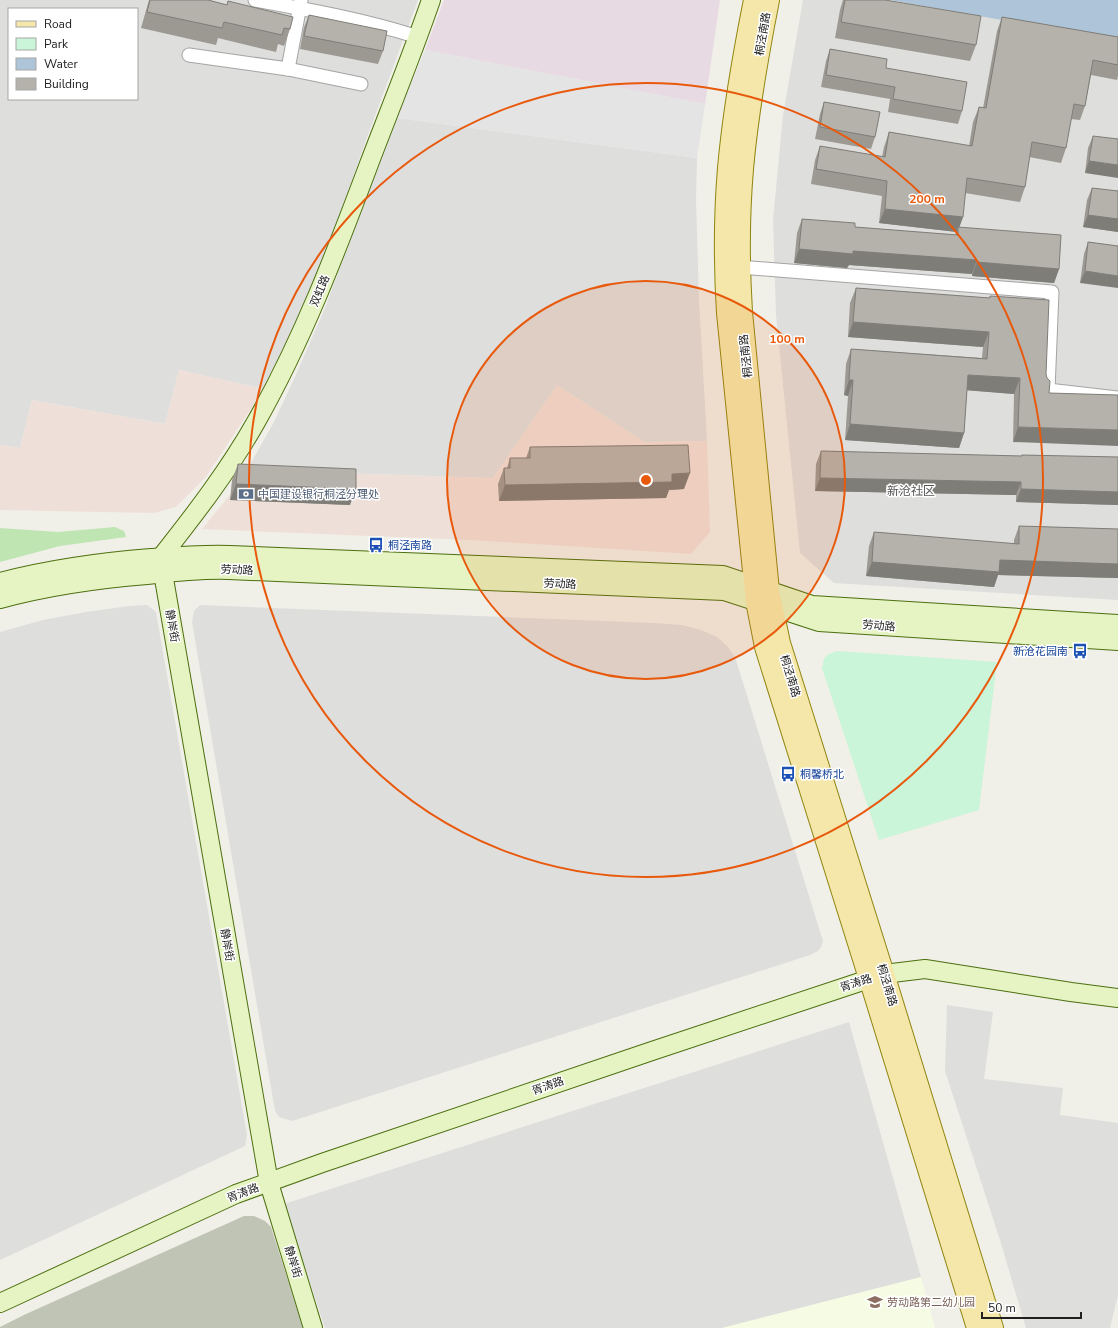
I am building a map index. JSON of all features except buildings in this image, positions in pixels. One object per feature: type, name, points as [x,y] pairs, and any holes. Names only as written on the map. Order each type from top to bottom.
[{"type":"main road","name":"桐泾南路","points":[[754,0],[757,21],[754,85],[743,169],[739,267],[763,596],[765,647],[877,976],[993,1328]]},
{"type":"main road","name":"桐泾南路","points":[[763,596],[727,313],[725,234],[728,168],[739,82],[757,21],[769,0]]},
{"type":"main road","name":"桐泾南路","points":[[877,976],[977,1328]]},
{"type":"street","points":[[256,0],[300,4],[418,37]]},
{"type":"street","name":"双虹路","points":[[162,565],[256,423],[284,370],[330,269],[431,0]]},
{"type":"street","points":[[288,69],[300,4]]},
{"type":"street","points":[[189,55],[288,69],[361,84]]},
{"type":"street","points":[[739,267],[1052,292],[1048,390],[1118,398]]},
{"type":"street","name":"劳动路","points":[[0,599],[39,589],[83,582],[162,565],[196,555],[230,555],[723,575],[763,596],[822,622],[1118,641]]},
{"type":"street","name":"劳动路","points":[[0,582],[21,576],[121,561],[162,565]]},
{"type":"street","name":"静岸街","points":[[162,565],[269,1183],[313,1328]]},
{"type":"street","name":"劳动路","points":[[763,596],[812,606],[1118,624]]},
{"type":"street","name":"胥涛路","points":[[0,1303],[236,1194],[614,1064],[877,976],[925,969],[1118,998]]},
{"type":"shaded area","points":[[0,0],[418,0],[366,140],[333,235],[301,315],[264,389],[179,370],[165,424],[32,400],[20,448],[0,445]]},
{"type":"shaded area","points":[[444,0],[720,0],[705,104],[425,50]]},
{"type":"shaded area","points":[[803,0],[890,0],[1118,41],[1118,600],[834,583],[800,553],[776,315],[773,220],[783,115]]},
{"type":"shaded area","points":[[425,50],[705,104],[697,158],[397,118]]},
{"type":"shaded area","points":[[397,118],[697,158],[696,200],[699,301],[707,441],[644,442],[557,385],[493,478],[247,470],[274,422],[323,313]]},
{"type":"shaded area","points":[[179,370],[264,389],[205,478],[176,507],[154,513],[0,510],[0,445],[20,448],[32,400],[165,424]]},
{"type":"shaded area","points":[[557,385],[644,442],[707,441],[710,532],[691,554],[471,540],[202,529],[238,485],[247,470],[493,478]]},
{"type":"shaded area","points":[[147,605],[156,612],[247,1135],[245,1146],[0,1260],[0,632],[43,620],[86,612]]},
{"type":"shaded area","points":[[200,605],[653,623],[682,625],[701,630],[717,637],[727,646],[735,657],[823,941],[821,947],[818,951],[810,955],[292,1121],[279,1117],[275,1111],[192,622],[194,611]]},
{"type":"shaded area","points":[[947,1005],[993,1012],[984,1079],[1063,1088],[1060,1115],[1118,1123],[1118,1295],[1110,1328],[1026,1328],[1000,1240],[945,1071]]},
{"type":"shaded area","points":[[849,1022],[921,1277],[722,1328],[325,1328],[284,1204]]},
{"type":"shaded area","points":[[244,1216],[254,1216],[265,1221],[271,1227],[303,1328],[0,1328],[26,1314]]},
{"type":"shaded area","name":"劳动路第二幼儿园","points":[[921,1277],[935,1328],[722,1328]]},
{"type":"green space","points":[[115,527],[124,531],[126,537],[60,546],[0,562],[0,528],[58,532]]},
{"type":"green space","points":[[837,651],[997,662],[979,810],[879,840],[822,668],[826,656]]},
{"type":"water","points":[[890,0],[1118,0],[1118,41]]},
{"type":"place","name":"中国建设银行桐泾分理处","points":[[246,494]]},
{"type":"place","name":"桐泾南路","points":[[376,545]]},
{"type":"place","name":"新沧花园南","points":[[1080,651]]},
{"type":"place","name":"桐馨桥北","points":[[788,774]]},
{"type":"place","name":"劳动路第二幼儿园","points":[[875,1302]]},
{"type":"district","name":"新沧社区","points":[[911,491]]}]
